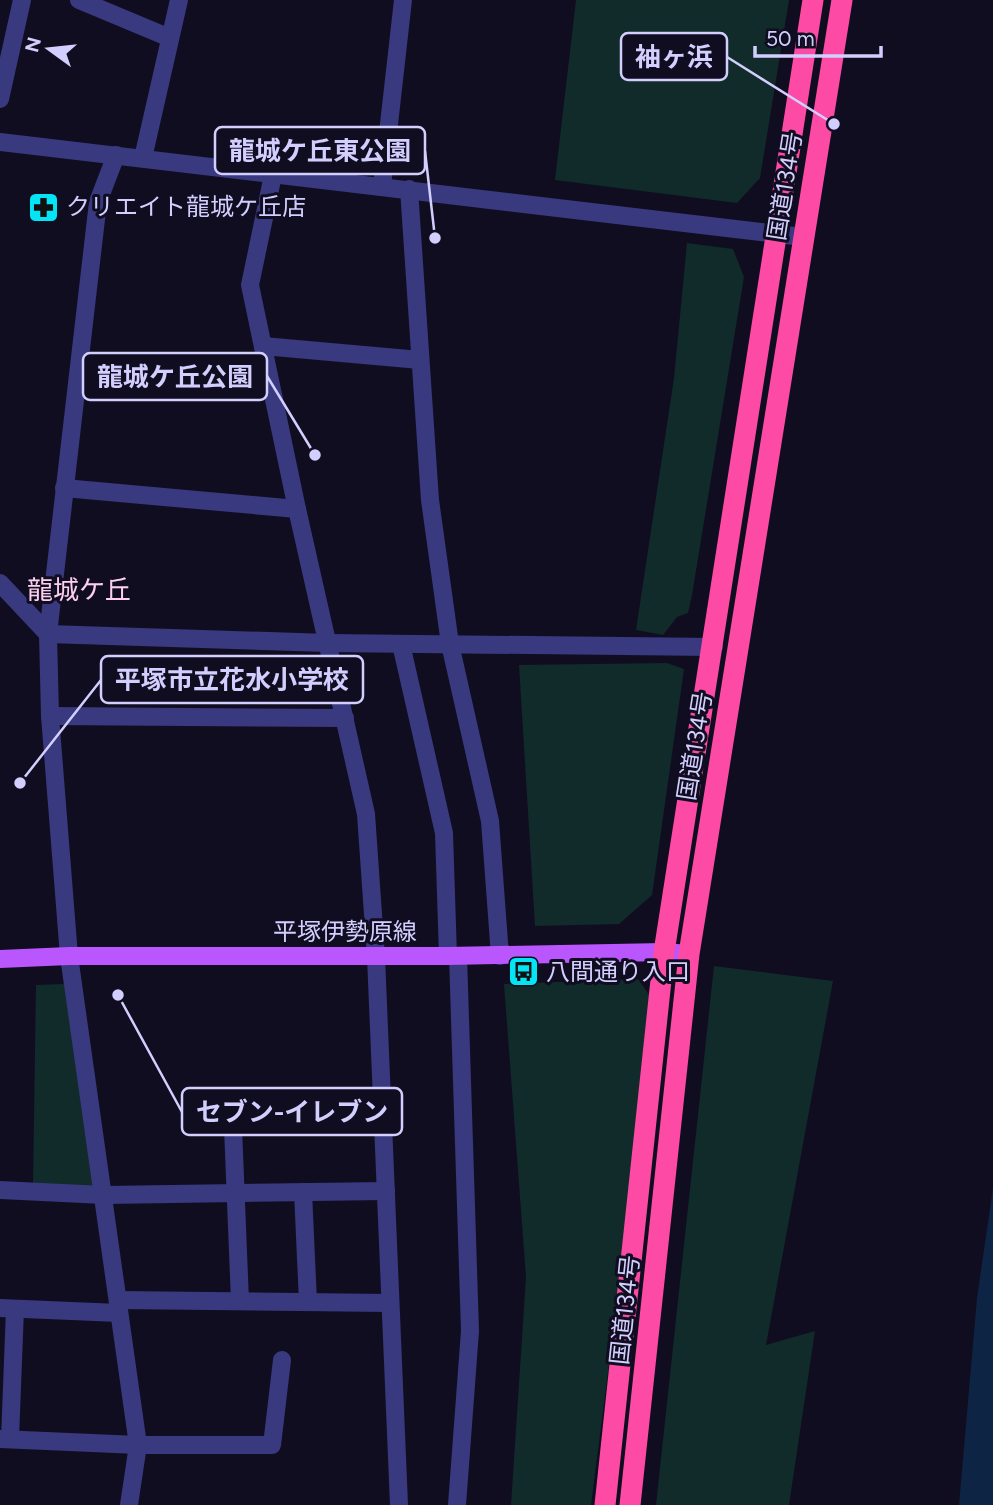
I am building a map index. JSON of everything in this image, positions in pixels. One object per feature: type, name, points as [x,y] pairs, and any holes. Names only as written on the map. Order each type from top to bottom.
[{"type":"highway","name":"国道134号","points":[[605,1505],[664,952],[813,0]]},
{"type":"highway","name":"国道134号","points":[[631,1505],[689,954],[842,0]]},
{"type":"main road","name":"平塚伊勢原線","points":[[0,959],[69,956],[689,954]]},
{"type":"street","points":[[0,100],[22,0]]},
{"type":"street","points":[[79,0],[170,38]]},
{"type":"street","points":[[143,158],[179,0]]},
{"type":"street","points":[[382,186],[403,0]]},
{"type":"street","points":[[0,142],[803,237]]},
{"type":"street","points":[[116,155],[98,201],[48,634],[50,716],[69,956],[138,1445],[129,1505]]},
{"type":"street","points":[[273,175],[250,285],[296,509],[366,814],[376,957],[399,1505]]},
{"type":"street","points":[[409,189],[430,500],[450,644],[490,821],[500,956]]},
{"type":"street","points":[[262,346],[420,360]]},
{"type":"street","points":[[64,488],[296,509]]},
{"type":"street","points":[[0,583],[48,634],[328,643],[714,646]]},
{"type":"street","points":[[401,644],[444,832],[453,956],[470,1331],[457,1505]]},
{"type":"street","points":[[50,716],[345,719]]},
{"type":"street","points":[[240,1301],[232,1103],[382,1105]]},
{"type":"street","points":[[0,1190],[104,1195],[386,1191]]},
{"type":"street","points":[[303,1192],[308,1302]]},
{"type":"street","points":[[282,1360],[272,1445],[138,1445],[5,1439],[8,1309],[240,1301],[390,1303]]},
{"type":"green space","points":[[576,0],[789,0],[760,178],[737,203],[555,180]]},
{"type":"green space","points":[[687,243],[733,249],[744,277],[688,613],[677,617],[663,635],[636,630],[674,378]]},
{"type":"green space","points":[[667,663],[684,669],[652,895],[619,924],[535,926],[519,665]]},
{"type":"green space","points":[[714,966],[833,981],[766,1345],[815,1331],[789,1505],[656,1505]]},
{"type":"green space","points":[[638,979],[652,999],[643,1100],[591,1505],[511,1505],[526,1277],[504,984]]},
{"type":"green space","points":[[64,984],[95,1189],[33,1186],[36,985]]},
{"type":"water","points":[[993,1188],[993,1505],[959,1505],[977,1298]]},
{"type":"place","name":"袖ヶ浜","points":[[834,124]]},
{"type":"place","name":"クリエイト龍城ケ丘店","points":[[43,207]]},
{"type":"place","name":"龍城ケ丘東公園","points":[[435,238]]},
{"type":"place","name":"龍城ケ丘公園","points":[[315,455]]},
{"type":"place","name":"平塚市立花水小学校","points":[[20,783]]},
{"type":"place","name":"八間通り入口","points":[[523,972]]},
{"type":"place","name":"セブン-イレブン","points":[[118,995]]},
{"type":"district","name":"龍城ケ丘","points":[[79,590]]}]
